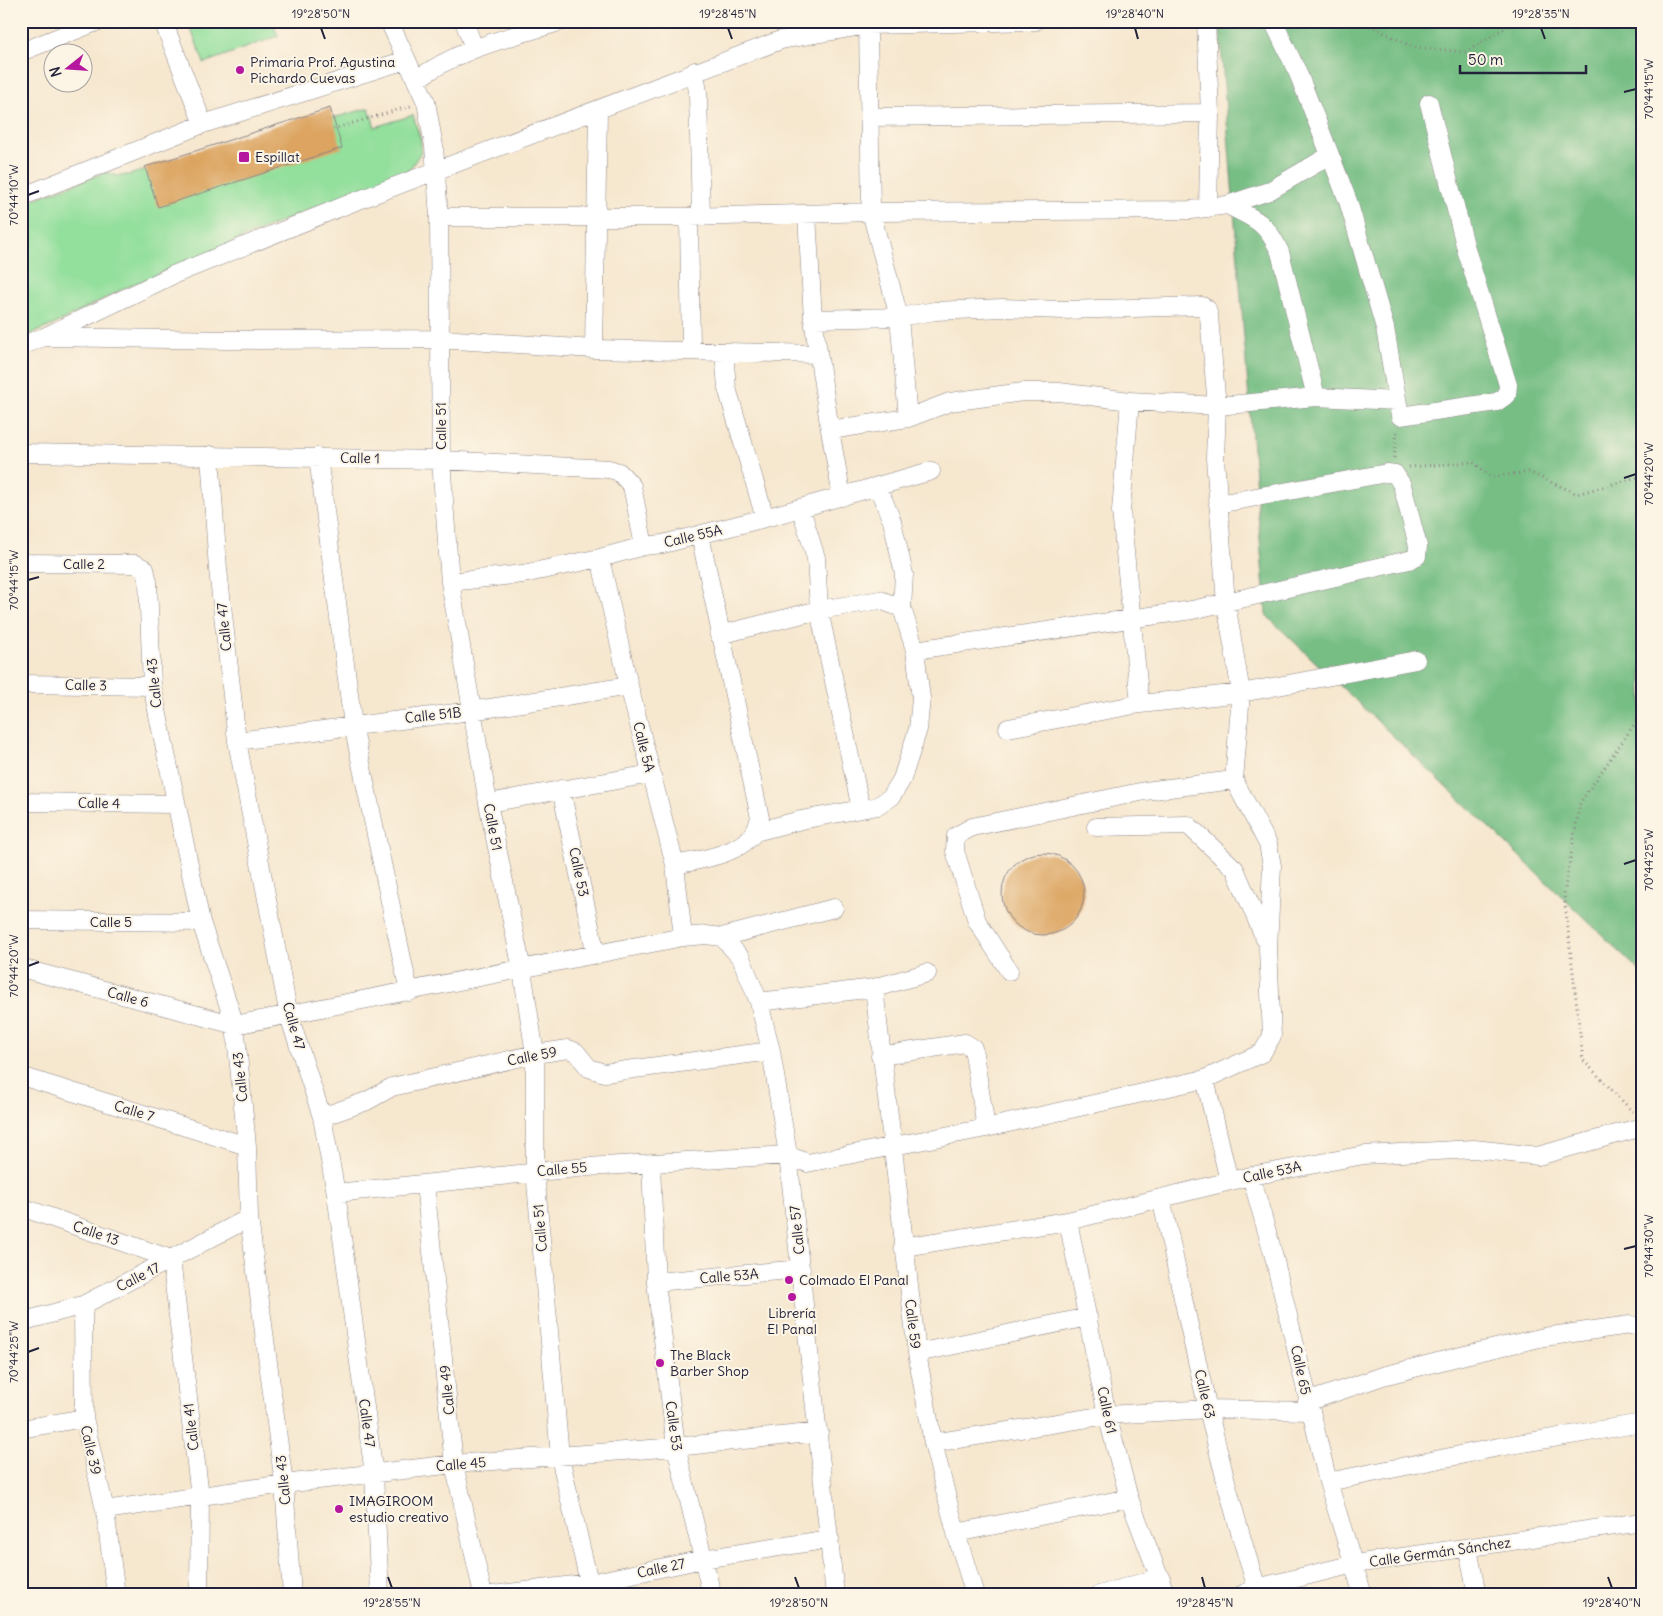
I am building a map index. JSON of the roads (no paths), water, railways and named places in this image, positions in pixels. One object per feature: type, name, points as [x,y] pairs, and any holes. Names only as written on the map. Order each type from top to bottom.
[{"type":"street","points":[[21,52],[99,21]]},
{"type":"street","points":[[163,21],[204,124]]},
{"type":"street","name":"Calle 51","points":[[389,21],[426,102],[431,126],[439,217],[440,460],[450,582],[471,711],[522,970],[535,1054],[535,1171],[560,1457],[591,1589]]},
{"type":"street","points":[[464,21],[474,48]]},
{"type":"street","points":[[416,80],[438,64],[474,48],[563,21]]},
{"type":"street","points":[[21,346],[173,276],[436,170],[781,40],[868,25],[1036,21]]},
{"type":"street","points":[[1206,21],[1210,113],[1208,208]]},
{"type":"street","points":[[1273,21],[1298,73],[1348,201],[1385,328],[1398,408]]},
{"type":"street","points":[[868,25],[871,117],[871,212],[899,317],[908,418]]},
{"type":"street","points":[[21,197],[204,124],[406,60]]},
{"type":"street","points":[[691,351],[698,93],[695,71]]},
{"type":"street","points":[[830,430],[908,418],[950,402],[1023,392],[1059,392],[1130,401],[1217,406],[1316,397],[1398,408],[1497,402],[1507,395],[1508,385],[1466,249],[1429,103]]},
{"type":"street","points":[[594,349],[598,110]]},
{"type":"street","points":[[871,117],[1210,113]]},
{"type":"street","points":[[439,217],[695,217],[871,212],[1191,210],[1227,205],[1269,191],[1329,156]]},
{"type":"street","points":[[1227,205],[1258,220],[1271,232],[1280,252],[1316,397]]},
{"type":"street","points":[[806,215],[813,319],[842,497]]},
{"type":"street","points":[[788,1155],[807,1163],[986,1128],[1205,1079],[1262,1053],[1272,1036],[1268,948],[1272,866],[1268,844],[1234,780],[1241,693],[1226,603],[1215,458],[1217,406],[1207,309],[1202,306],[1064,310],[1002,308],[935,311],[899,317],[813,319]]},
{"type":"street","points":[[44,337],[228,340],[441,339],[594,349],[818,354]]},
{"type":"street","points":[[724,352],[727,388],[765,518]]},
{"type":"street","points":[[1130,401],[1121,511],[1133,617],[1140,704]]},
{"type":"street","name":"Calle 1","points":[[21,454],[210,455],[440,460],[609,469],[619,472],[632,486],[644,546]]},
{"type":"street","name":"Calle 47","points":[[210,455],[218,569],[237,740],[289,1016],[322,1117],[336,1193],[374,1474],[380,1595]]},
{"type":"street","points":[[318,458],[353,724],[410,992]]},
{"type":"street","name":"Calle 55A","points":[[450,582],[523,574],[700,535],[801,509],[931,470]]},
{"type":"street","points":[[915,650],[1133,617],[1192,610],[1409,560],[1417,556],[1418,546],[1402,485],[1395,474],[1387,473],[1218,504]]},
{"type":"street","points":[[755,832],[801,820],[878,806],[891,797],[902,779],[910,758],[918,729],[921,698],[915,650],[902,608],[904,574],[892,521],[878,487]]},
{"type":"street","points":[[801,509],[816,558],[819,610],[861,809]]},
{"type":"street","points":[[674,865],[719,854],[744,843],[755,832],[760,818],[719,635],[700,535]]},
{"type":"street","name":"Calle 5A","points":[[600,558],[629,686],[674,865],[683,937]]},
{"type":"street","name":"Calle 2","points":[[21,563],[136,564],[145,568]]},
{"type":"street","name":"Calle 43","points":[[145,568],[148,582],[152,686],[201,922],[235,1025],[247,1146],[249,1218],[284,1484],[292,1595]]},
{"type":"street","points":[[719,635],[819,610],[880,600],[902,608]]},
{"type":"street","points":[[1008,728],[1140,704],[1241,693],[1416,660]]},
{"type":"street","name":"Calle 3","points":[[21,684],[152,686]]},
{"type":"street","name":"Calle 51B","points":[[237,740],[353,724],[471,711],[629,686]]},
{"type":"street","points":[[488,803],[651,774]]},
{"type":"street","points":[[1009,971],[977,921],[955,851],[956,836],[972,827],[1145,791],[1234,780]]},
{"type":"street","name":"Calle 53","points":[[561,789],[596,955]]},
{"type":"street","name":"Calle 4","points":[[21,802],[176,804]]},
{"type":"street","points":[[1096,827],[1188,825],[1236,869],[1268,948]]},
{"type":"street","points":[[235,1025],[289,1016],[683,937],[706,935],[722,937],[834,908]]},
{"type":"street","name":"Calle 5","points":[[21,920],[201,922]]},
{"type":"street","name":"Calle 57","points":[[722,937],[741,958],[759,1002],[771,1051],[788,1155],[836,1595]]},
{"type":"street","name":"Calle 6","points":[[21,968],[235,1025]]},
{"type":"street","points":[[759,1002],[874,988],[927,973]]},
{"type":"street","name":"Calle 59","points":[[874,988],[880,1056],[893,1147],[903,1247],[917,1353],[933,1443],[956,1533],[975,1595]]},
{"type":"street","points":[[880,1056],[966,1043],[970,1045],[973,1048],[986,1128]]},
{"type":"street","name":"Calle 59","points":[[322,1117],[367,1101],[392,1087],[535,1054],[568,1049],[576,1052],[589,1068],[604,1073],[771,1051]]},
{"type":"street","name":"Calle 7","points":[[21,1076],[247,1146]]},
{"type":"street","points":[[1205,1079],[1229,1181]]},
{"type":"street","name":"Calle 53A","points":[[903,1247],[1068,1221],[1251,1176],[1364,1155],[1474,1149],[1538,1156],[1639,1121]]},
{"type":"street","name":"Calle 55","points":[[336,1193],[535,1171],[788,1155]]},
{"type":"street","name":"Calle 53","points":[[651,1164],[656,1282],[676,1447],[712,1595]]},
{"type":"street","name":"Calle 65","points":[[1251,1176],[1273,1253],[1328,1482],[1363,1595]]},
{"type":"street","name":"Calle 49","points":[[425,1184],[454,1464],[483,1595]]},
{"type":"street","name":"Calle 63","points":[[1160,1198],[1209,1409],[1245,1552],[1249,1591]]},
{"type":"street","name":"Calle 13","points":[[21,1207],[171,1259]]},
{"type":"street","name":"Calle 17","points":[[21,1322],[83,1305],[249,1218]]},
{"type":"street","name":"Calle 61","points":[[1068,1221],[1107,1415],[1128,1498],[1161,1577],[1166,1595]]},
{"type":"street","name":"Calle 41","points":[[171,1259],[200,1496],[199,1595]]},
{"type":"street","name":"Calle 53A","points":[[656,1282],[801,1269]]},
{"type":"street","name":"Calle 39","points":[[83,1305],[84,1418],[105,1510],[116,1595]]},
{"type":"street","points":[[917,1353],[1088,1317]]},
{"type":"street","points":[[933,1443],[1107,1415],[1309,1406],[1383,1376],[1544,1337],[1630,1326],[1642,1327]]},
{"type":"street","points":[[21,1429],[84,1418]]},
{"type":"street","points":[[1328,1482],[1500,1447],[1642,1423]]},
{"type":"street","name":"Calle 45","points":[[105,1510],[284,1484],[454,1464],[676,1447],[818,1432]]},
{"type":"street","points":[[956,1533],[1128,1498]]},
{"type":"street","name":"Calle Germán Sánchez","points":[[1249,1591],[1354,1564],[1642,1522]]},
{"type":"street","name":"Calle 27","points":[[492,1595],[591,1589],[703,1559],[830,1539]]},
{"type":"street","points":[[1468,1548],[1476,1595]]},
{"type":"street","points":[[1099,1595],[1161,1577]]},
{"type":"place","name":"Primaria Prof. Agustina Pichardo Cuevas","points":[[240,70]]},
{"type":"place","name":"Espillat","points":[[244,157]]},
{"type":"place","name":"Colmado El Panal","points":[[789,1280]]},
{"type":"place","name":"Librería El Panal","points":[[792,1297]]},
{"type":"place","name":"The Black Barber Shop","points":[[660,1363]]},
{"type":"place","name":"IMAGIROOM estudio creativo","points":[[339,1509]]}]
